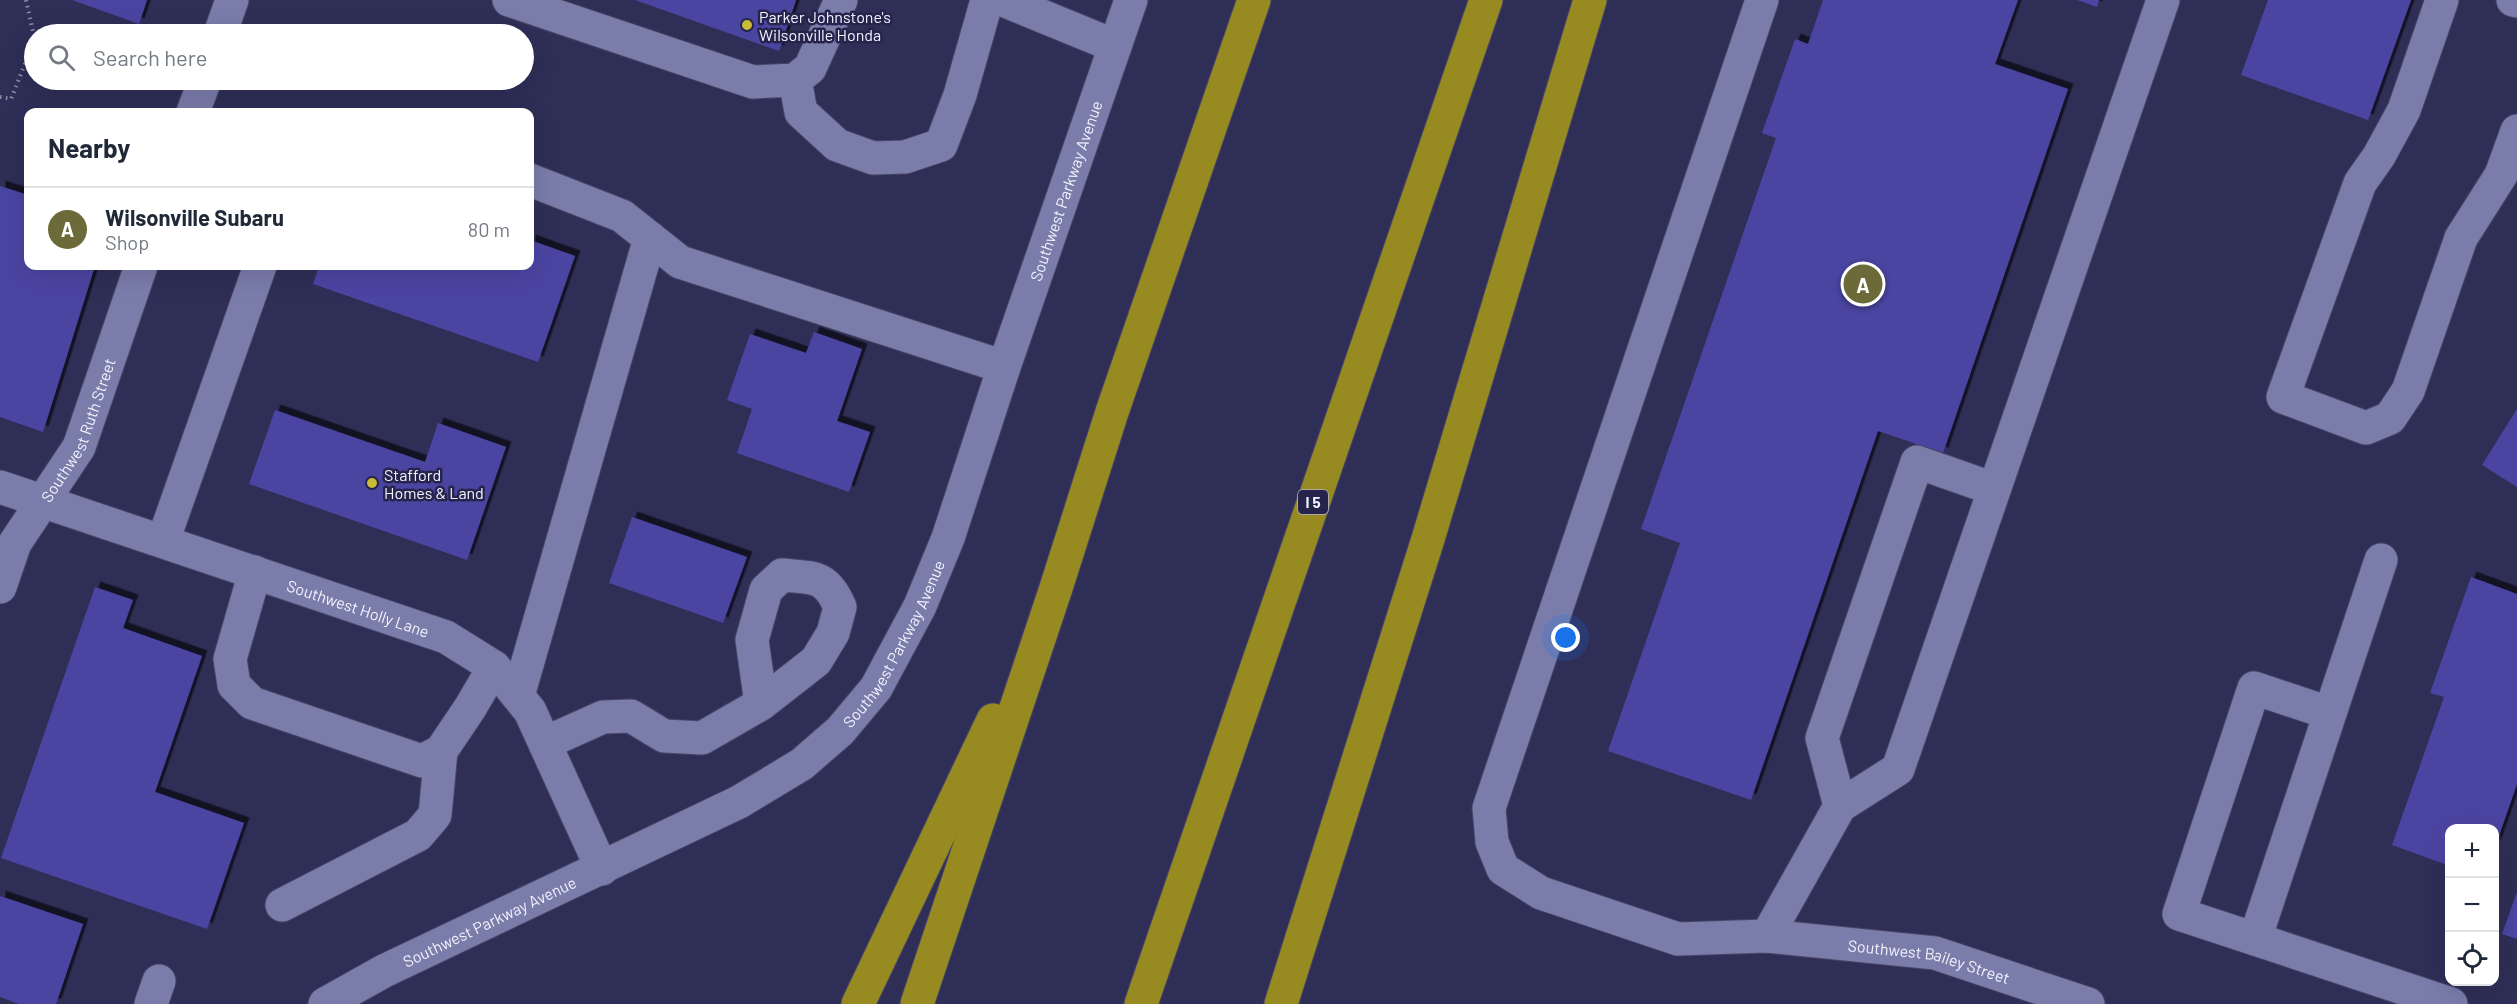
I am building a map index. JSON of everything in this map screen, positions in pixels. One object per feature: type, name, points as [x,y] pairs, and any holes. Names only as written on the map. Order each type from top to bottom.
[{"type":"highway","points":[[916,1004],[1056,588],[1112,412],[1254,0]]},
{"type":"highway","name":"I 5","points":[[1141,1004],[1486,0]]},
{"type":"highway","points":[[1281,1004],[1428,539],[1590,0]]},
{"type":"highway","points":[[858,1004],[1056,588]]},
{"type":"street","points":[[224,24],[232,0]]},
{"type":"street","points":[[509,0],[753,82],[795,80],[810,68],[841,0]]},
{"type":"street","points":[[795,80],[801,112],[837,145],[873,159],[905,157],[941,145],[960,95],[987,0]]},
{"type":"street","points":[[1003,0],[1115,46]]},
{"type":"street","name":"Southwest Parkway Avenue","points":[[325,1004],[384,971],[739,802],[802,764],[840,731],[863,705],[892,662],[933,576],[948,538],[1004,367],[1131,0]]},
{"type":"street","name":"Southwest Bailey Street","points":[[1762,0],[1489,807],[1492,842],[1503,869],[1541,893],[1678,939],[1767,936],[1935,952],[2088,1004]]},
{"type":"street","points":[[1767,936],[1840,806],[1898,769],[2163,0]]},
{"type":"street","points":[[2442,0],[2404,110],[2360,183],[2283,397],[2366,428],[2390,418],[2408,391],[2461,237],[2501,175],[2517,131]]},
{"type":"street","points":[[195,108],[202,90]]},
{"type":"street","points":[[534,182],[622,216],[680,262],[1004,367]]},
{"type":"street","points":[[518,696],[650,238]]},
{"type":"street","name":"Southwest Ruth Street","points":[[0,587],[15,543],[79,447],[140,270]]},
{"type":"street","points":[[163,541],[260,270]]},
{"type":"street","points":[[1840,806],[1822,738],[1917,462],[1994,489]]},
{"type":"street","name":"Southwest Holly Lane","points":[[0,487],[446,637],[494,667],[530,711],[602,869]]},
{"type":"street","points":[[2255,939],[2381,560]]},
{"type":"street","points":[[255,572],[230,658],[234,685],[252,703],[422,761],[441,751],[494,667]]},
{"type":"street","points":[[2330,713],[2254,688],[2179,914],[2451,1004]]},
{"type":"street","points":[[545,742],[603,717],[631,716],[664,736],[702,738],[761,704]]},
{"type":"street","points":[[282,905],[418,835],[435,815],[441,751]]},
{"type":"path","points":[[26,0],[31,24]]},
{"type":"path","points":[[0,97],[11,99],[24,66]]},
{"type":"building","points":[[72,0],[147,0],[139,24]]},
{"type":"building","name":"Parker Johnstone's Wilsonville Honda","points":[[635,0],[796,0],[779,51]]},
{"type":"building","points":[[1823,0],[2018,0],[1995,64],[2068,89],[1943,453],[1878,431],[1751,800],[1608,751],[1680,543],[1641,529],[1776,138],[1762,133],[1795,39],[1808,44]]},
{"type":"building","points":[[2077,0],[2099,0],[2097,7]]},
{"type":"building","points":[[2268,0],[2411,0],[2368,120],[2241,75]]},
{"type":"building","points":[[0,186],[24,194],[24,270],[94,270],[43,432],[0,417]]},
{"type":"building","points":[[534,241],[575,256],[538,362],[313,284],[318,270],[534,270]]},
{"type":"building","points":[[814,332],[862,349],[837,421],[870,432],[849,492],[737,453],[752,409],[727,400],[750,334],[806,353]]},
{"type":"building","points":[[2517,409],[2517,487],[2482,465]]},
{"type":"building","points":[[275,410],[425,462],[438,423],[506,447],[467,560],[249,484]]},
{"type":"building","points":[[632,517],[747,557],[723,623],[609,583]]},
{"type":"building","points":[[2471,577],[2517,594],[2517,784],[2499,836],[2499,824],[2445,824],[2445,864],[2392,845],[2444,697],[2430,693]]},
{"type":"building","points":[[95,587],[133,600],[123,628],[202,656],[155,792],[244,823],[207,929],[1,858]]},
{"type":"building","points":[[2517,892],[2517,939],[2502,934]]},
{"type":"building","points":[[0,896],[83,924],[56,1004],[19,1004],[0,997]]},
{"type":"place","name":"Parker Johnstone's Wilsonville Honda","points":[[747,25]]},
{"type":"place","name":"Wilsonville Subaru","points":[[1863,284]]},
{"type":"place","name":"Stafford Homes & Land","points":[[372,483]]}]
